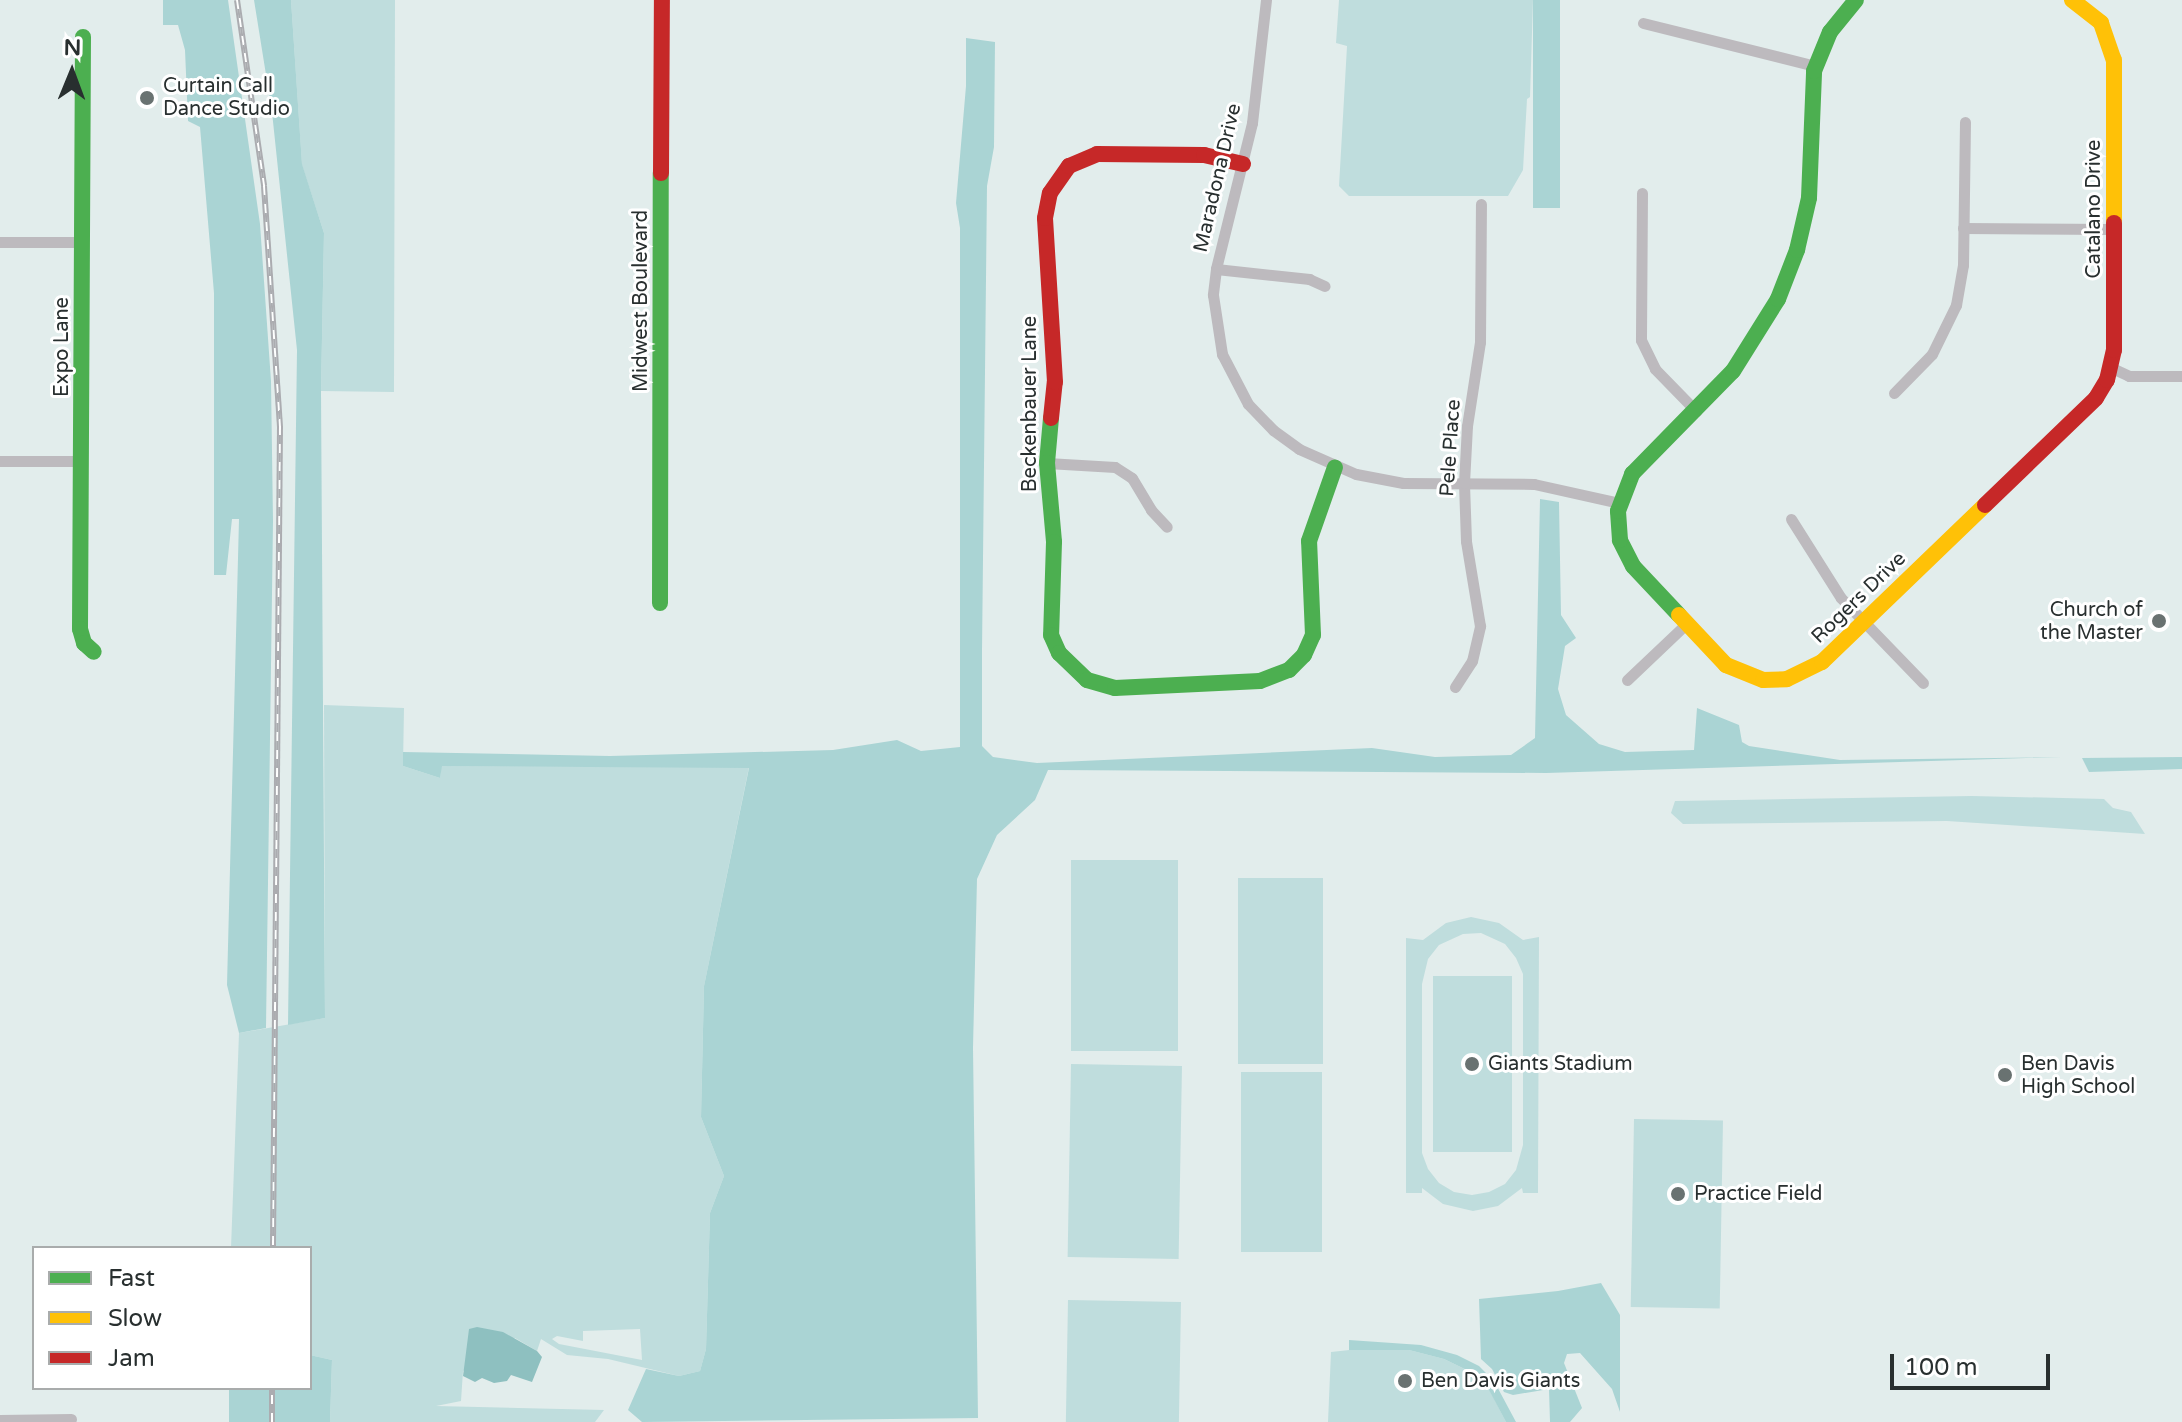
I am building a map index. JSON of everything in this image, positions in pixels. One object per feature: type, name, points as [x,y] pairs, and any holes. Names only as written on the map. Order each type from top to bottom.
[{"type":"street","name":"Midwest Boulevard","points":[[660,603],[662,0]]},
{"type":"street","name":"Maradona Drive","points":[[1266,0],[1252,123],[1216,269],[1216,332],[1237,387],[1253,410],[1279,435],[1335,467],[1384,481],[1534,484],[1619,503]]},
{"type":"street","points":[[1619,503],[1632,474],[1740,363],[1783,290],[1803,229],[1813,156],[1811,97],[1816,66],[1830,32],[1856,0]]},
{"type":"street","name":"Catalano Drive","points":[[2072,0],[2101,23],[2113,50],[2112,368]]},
{"type":"street","points":[[1643,23],[1816,66]]},
{"type":"street","name":"Expo Lane","points":[[83,37],[81,633],[84,643],[94,652]]},
{"type":"street","points":[[1894,393],[1923,366],[1949,323],[1961,280],[1965,122]]},
{"type":"street","name":"Beckenbauer Lane","points":[[1243,164],[1204,155],[1091,156],[1069,166],[1048,196],[1045,214],[1055,382],[1047,463],[1054,542],[1050,626],[1059,653],[1084,677],[1102,686],[1128,689],[1260,681],[1289,670],[1304,655],[1313,635],[1309,541],[1335,467]]},
{"type":"street","points":[[1642,193],[1641,340],[1655,369],[1696,411]]},
{"type":"street","name":"Pele Place","points":[[1455,687],[1474,657],[1480,626],[1466,541],[1464,483],[1467,426],[1480,342],[1481,204]]},
{"type":"street","points":[[1963,228],[2114,229]]},
{"type":"street","points":[[0,242],[82,242]]},
{"type":"street","points":[[1216,269],[1309,279],[1325,286]]},
{"type":"street","points":[[2112,368],[2129,376],[2182,376]]},
{"type":"street","name":"Rogers Drive","points":[[1619,503],[1618,530],[1625,553],[1687,623],[1726,665],[1753,678],[1777,680],[1818,665],[2096,398],[2112,368]]},
{"type":"street","points":[[0,461],[81,461]]},
{"type":"street","points":[[1047,463],[1115,467],[1132,478],[1151,510],[1167,527]]},
{"type":"street","points":[[1791,519],[1833,588],[1923,683]]},
{"type":"street","points":[[1627,680],[1687,623]]},
{"type":"street","points":[[0,1420],[71,1419]]},
{"type":"shaded area","points":[[163,0],[228,0],[260,224],[271,381],[273,521],[266,1028],[239,1033],[227,985],[239,519],[232,519],[226,575],[214,575],[214,293],[200,127],[188,121],[185,50],[178,25],[163,25]]},
{"type":"shaded area","points":[[254,0],[291,0],[302,164],[324,233],[321,391],[325,1018],[288,1025],[297,350],[272,112]]},
{"type":"shaded area","points":[[291,0],[395,0],[394,392],[321,391],[324,233],[302,165]]},
{"type":"shaded area","points":[[1339,0],[1533,0],[1530,97],[1527,99],[1523,170],[1508,196],[1349,196],[1339,186],[1347,46],[1336,43]]},
{"type":"shaded area","points":[[1533,0],[1560,0],[1560,208],[1533,208]]},
{"type":"shaded area","points":[[966,38],[995,42],[994,147],[987,186],[982,652],[982,746],[993,757],[1037,763],[1372,748],[1435,757],[1511,755],[1535,738],[1540,499],[1559,502],[1561,615],[1576,638],[1565,646],[1558,689],[1566,715],[1599,744],[1625,752],[1694,750],[1697,708],[1739,725],[1742,742],[1749,746],[1840,760],[2062,757],[1546,773],[1048,770],[1035,800],[997,835],[977,879],[973,1048],[978,1418],[642,1422],[628,1410],[646,1369],[679,1376],[700,1371],[706,1349],[710,1213],[724,1176],[701,1117],[704,986],[749,768],[442,766],[440,778],[403,766],[403,752],[610,756],[833,750],[897,740],[921,751],[960,747],[960,228],[956,203],[966,86]]},
{"type":"shaded area","points":[[324,705],[404,708],[403,766],[440,778],[441,766],[749,767],[704,986],[701,1117],[724,1176],[710,1213],[706,1349],[700,1371],[679,1376],[608,1359],[567,1355],[541,1339],[537,1351],[515,1338],[463,1371],[461,1401],[436,1406],[604,1410],[595,1422],[330,1422],[332,1360],[312,1355],[312,1246],[231,1246],[239,1033],[325,1018]],"holes":[[[640,1329],[642,1360],[559,1344],[552,1339],[557,1336],[583,1341],[583,1331]]]},
{"type":"shaded area","points":[[2182,757],[2182,769],[2089,772],[2082,758]]},
{"type":"shaded area","points":[[1972,796],[2104,799],[2113,808],[2131,812],[2145,834],[1947,821],[1683,824],[1671,813],[1675,801]]},
{"type":"shaded area","points":[[1071,860],[1178,860],[1178,1051],[1071,1051]]},
{"type":"shaded area","points":[[1238,878],[1323,878],[1323,1064],[1238,1064]]},
{"type":"shaded area","points":[[1471,917],[1499,923],[1523,940],[1539,937],[1538,1193],[1523,1193],[1522,1188],[1498,1206],[1473,1211],[1443,1204],[1422,1188],[1422,1193],[1406,1193],[1406,938],[1423,940],[1446,923]],"holes":[[[1481,933],[1505,944],[1523,974],[1523,1145],[1516,1170],[1505,1184],[1489,1192],[1472,1195],[1454,1192],[1439,1183],[1428,1169],[1422,1153],[1422,984],[1428,959],[1439,945],[1463,934]]]},
{"type":"shaded area","name":"Giants Stadium","points":[[1433,976],[1512,976],[1512,1152],[1433,1152]]},
{"type":"shaded area","points":[[1071,1064],[1182,1066],[1179,1259],[1068,1257]]},
{"type":"shaded area","points":[[1241,1072],[1322,1072],[1322,1252],[1241,1252]]},
{"type":"shaded area","name":"Practice Field","points":[[1634,1119],[1723,1121],[1720,1309],[1631,1307]]},
{"type":"shaded area","points":[[1601,1283],[1620,1315],[1620,1412],[1612,1389],[1580,1353],[1567,1354],[1564,1363],[1582,1408],[1570,1422],[1550,1422],[1549,1389],[1513,1395],[1504,1392],[1492,1369],[1481,1359],[1479,1299]]},
{"type":"shaded area","points":[[1068,1300],[1181,1302],[1179,1422],[1066,1422]]},
{"type":"shaded area","points":[[477,1327],[503,1332],[537,1351],[542,1357],[532,1382],[511,1375],[507,1381],[494,1383],[482,1378],[475,1382],[463,1376],[469,1329]]},
{"type":"shaded area","points":[[1349,1340],[1421,1345],[1457,1355],[1479,1366],[1494,1381],[1516,1422],[1506,1422],[1489,1390],[1473,1373],[1444,1359],[1409,1350],[1349,1350]]},
{"type":"shaded area","name":"Ben Davis Giants","points":[[1368,1348],[1409,1350],[1444,1359],[1473,1373],[1489,1389],[1506,1422],[1328,1422],[1331,1352]]},
{"type":"shaded area","points":[[312,1355],[332,1360],[330,1422],[229,1422],[229,1390],[312,1390]]},
{"type":"railway","points":[[237,0],[264,186],[280,426],[273,1246]]},
{"type":"railway","points":[[272,1390],[272,1422]]},
{"type":"traffic: fast","points":[[1679,615],[1633,566],[1620,540],[1618,511],[1632,474],[1733,371],[1778,299],[1797,250],[1809,198],[1814,71],[1830,32],[1856,0]]},
{"type":"traffic: fast","points":[[83,37],[80,629],[84,643],[94,652]]},
{"type":"traffic: fast","points":[[660,603],[661,173]]},
{"type":"traffic: fast","points":[[1051,418],[1047,463],[1054,542],[1051,635],[1059,653],[1087,680],[1115,688],[1260,681],[1289,670],[1304,655],[1313,635],[1309,541],[1335,467]]},
{"type":"traffic: slow","points":[[2072,0],[2101,23],[2114,60],[2114,223]]},
{"type":"traffic: slow","points":[[1679,615],[1726,665],[1763,680],[1787,679],[1822,662],[1985,505]]},
{"type":"traffic: jam","points":[[661,173],[662,0]]},
{"type":"traffic: jam","points":[[1051,418],[1055,382],[1045,218],[1050,193],[1069,166],[1097,154],[1204,155],[1243,164]]},
{"type":"traffic: jam","points":[[1985,505],[2096,398],[2107,380],[2114,350],[2114,223]]},
{"type":"place","name":"Curtain Call Dance Studio","points":[[147,98]]},
{"type":"place","name":"Church of the Master","points":[[2159,621]]},
{"type":"place","name":"Giants Stadium","points":[[1472,1064]]},
{"type":"place","name":"Ben Davis High School","points":[[2005,1075]]},
{"type":"place","name":"Practice Field","points":[[1678,1194]]},
{"type":"place","name":"Ben Davis Giants","points":[[1405,1381]]}]
